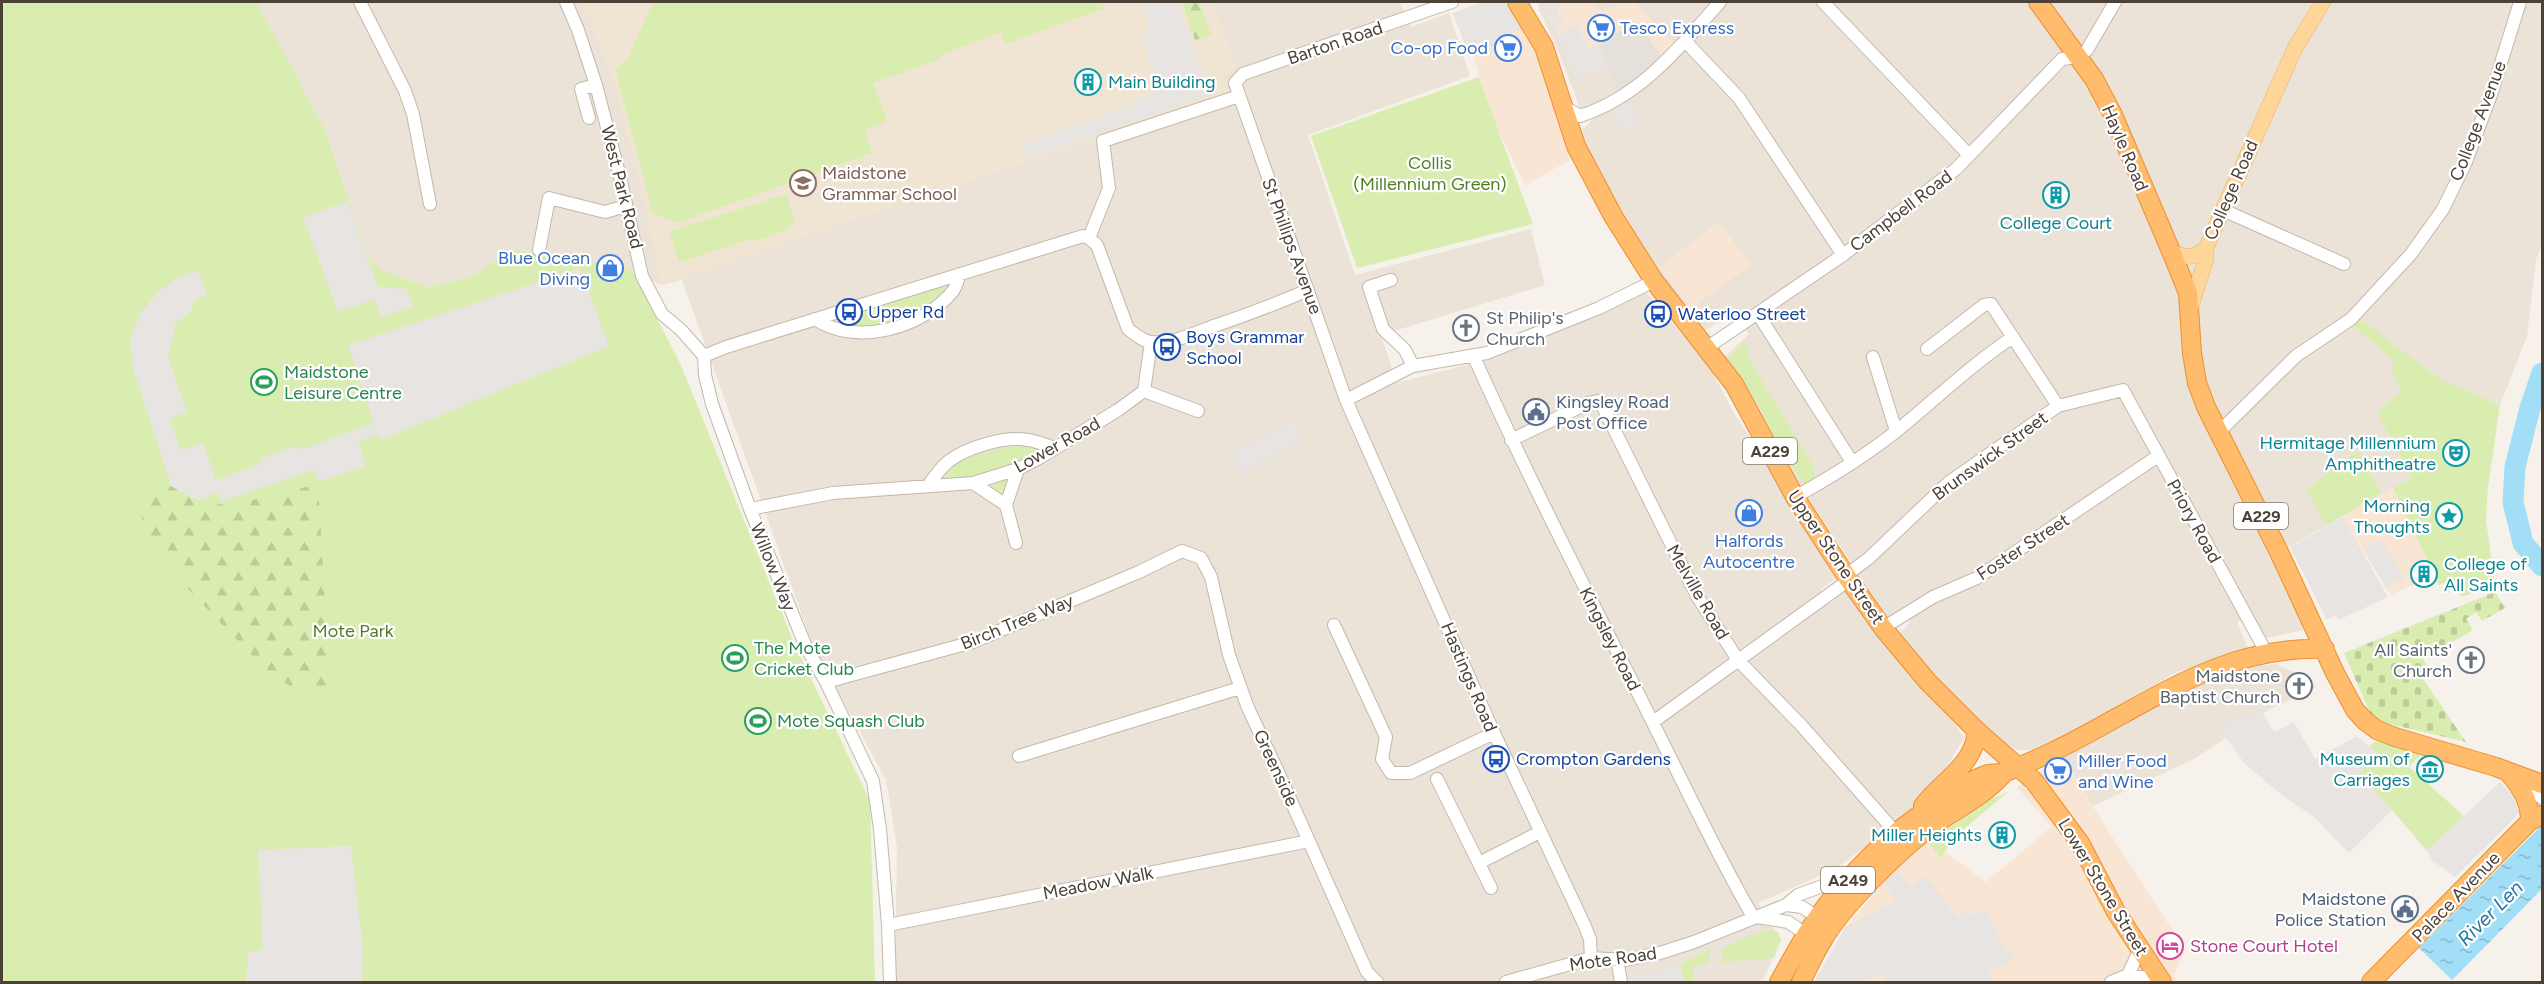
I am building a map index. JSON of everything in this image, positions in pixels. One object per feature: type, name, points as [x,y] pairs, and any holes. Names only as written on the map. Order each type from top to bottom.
[{"type":"highway","name":"Hayle Road","points":[[2038,2],[2094,78],[2113,115],[2183,281],[2191,306]]},
{"type":"highway","name":"A229","points":[[1522,3],[1544,47],[1563,106]]},
{"type":"highway","name":"Upper Stone Street","points":[[1563,106],[1579,153],[1613,216],[1654,281],[1734,384],[1795,497],[1847,577],[1883,628],[1928,682],[2012,769]]},
{"type":"highway","name":"College Road","points":[[2191,306],[2190,334],[2197,383],[2218,433],[2279,552],[2325,650]]},
{"type":"highway","name":"A249","points":[[1779,982],[1816,931],[1839,917],[1911,843],[1946,816],[1991,788],[2012,769],[2053,752],[2185,680],[2240,658],[2296,648],[2325,650]]},
{"type":"highway","name":"A229","points":[[2325,650],[2355,710],[2377,730],[2513,777],[2542,784]]},
{"type":"highway","name":"A249","points":[[1913,819],[1930,796],[1971,753],[1976,730]]},
{"type":"highway","name":"Mote Road","points":[[1816,931],[1852,875],[1913,819],[1981,777],[2012,769]]},
{"type":"highway","name":"Lower Stone Street","points":[[2012,769],[2034,781],[2080,843],[2096,877],[2161,981]]},
{"type":"highway","points":[[2513,777],[2528,800],[2536,818]]},
{"type":"highway","name":"Palace Avenue","points":[[2371,982],[2536,818]]},
{"type":"highway","name":"A249","points":[[1801,982],[1816,931]]},
{"type":"main road","name":"College Road","points":[[2191,306],[2206,259],[2205,248],[2295,48],[2323,2]]},
{"type":"main road","points":[[2169,250],[2183,257],[2193,256],[2205,248]]},
{"type":"street","points":[[360,2],[409,101],[430,204]]},
{"type":"street","points":[[366,13],[373,2]]},
{"type":"street","name":"West Park Road","points":[[566,2],[596,85],[642,276],[662,314],[681,330],[704,356]]},
{"type":"street","name":"Barton Road","points":[[1239,96],[1234,83],[1244,74],[1452,2]]},
{"type":"street","points":[[1563,106],[1580,116],[1646,81],[1720,2]]},
{"type":"street","points":[[1823,2],[1969,155]]},
{"type":"street","points":[[2079,57],[2087,50],[2115,2]]},
{"type":"street","name":"College Avenue","points":[[2218,433],[2296,356],[2350,318],[2411,254],[2443,209],[2466,162],[2492,92],[2520,2]]},
{"type":"street","points":[[1685,41],[1739,98],[1843,255]]},
{"type":"street","name":"Campbell Road","points":[[1705,349],[1843,255],[1956,169],[2062,59],[2079,57]]},
{"type":"street","points":[[589,118],[581,89],[596,85]]},
{"type":"street","points":[[1089,238],[1109,188],[1103,141],[1239,96]]},
{"type":"street","name":"St Phillips Avenue","points":[[1239,96],[1345,398]]},
{"type":"street","points":[[539,250],[549,198],[605,212],[626,206]]},
{"type":"street","points":[[2223,210],[2344,264]]},
{"type":"street","points":[[704,356],[1083,236],[1098,245],[1128,329],[1138,337],[1151,342],[1174,340],[1274,305],[1308,290]]},
{"type":"street","points":[[815,319],[826,326],[864,332],[906,324],[930,311],[954,290],[960,274]]},
{"type":"street","points":[[1391,280],[1369,287],[1383,329],[1405,350],[1413,366]]},
{"type":"street","points":[[1345,398],[1413,366],[1474,357],[1546,331],[1654,281]]},
{"type":"street","points":[[1927,349],[1988,304],[1996,309],[2058,406]]},
{"type":"street","points":[[1758,314],[1852,462]]},
{"type":"street","points":[[1795,497],[1852,462],[1896,431],[1995,349],[2013,337]]},
{"type":"street","points":[[1151,342],[1144,391],[1198,411]]},
{"type":"street","name":"Willow Way","points":[[704,356],[705,375],[712,404],[750,509],[806,646],[826,682],[873,782],[880,829],[890,982]]},
{"type":"street","name":"Kingsley Road","points":[[1474,357],[1511,440],[1653,722],[1718,857],[1753,917]]},
{"type":"street","points":[[1873,357],[1896,431]]},
{"type":"street","name":"Brunswick Street","points":[[1653,722],[1868,560],[1948,483],[2058,406],[2123,390]]},
{"type":"street","name":"Priory Road","points":[[2123,390],[2266,652]]},
{"type":"street","name":"Lower Road","points":[[750,509],[833,493],[973,483],[1018,469],[1144,391]]},
{"type":"street","name":"Hastings Road","points":[[1345,398],[1494,734],[1584,924],[1590,939],[1591,958]]},
{"type":"street","name":"Melville Road","points":[[1511,440],[1588,403],[1600,401],[1697,596],[1738,660],[1801,725],[1897,834]]},
{"type":"street","points":[[928,486],[950,460],[980,446],[1028,439],[1055,448]]},
{"type":"street","name":"Foster Street","points":[[1883,628],[1933,597],[1977,578],[2158,456]]},
{"type":"street","points":[[1016,543],[1006,505],[1018,469]]},
{"type":"street","points":[[973,483],[1006,505]]},
{"type":"street","name":"Birch Tree Way","points":[[826,682],[973,642],[1139,572],[1182,551],[1201,558]]},
{"type":"street","name":"Greenside","points":[[1201,558],[1211,577],[1229,655],[1240,688],[1309,841],[1366,977],[1377,982]]},
{"type":"street","points":[[1334,625],[1386,737],[1382,759],[1391,773],[1410,773],[1494,734]]},
{"type":"street","points":[[1019,756],[1240,688]]},
{"type":"street","points":[[2513,777],[2542,798]]},
{"type":"street","points":[[1437,779],[1491,888]]},
{"type":"street","points":[[1479,863],[1540,832]]},
{"type":"street","name":"Meadow Walk","points":[[888,925],[1309,841]]},
{"type":"street","name":"Mote Road","points":[[1506,982],[1591,958],[1617,959],[1669,950],[1786,905],[1798,895],[1852,875]]},
{"type":"street","points":[[1786,905],[1802,907],[1816,931]]},
{"type":"street","name":"Mote Road","points":[[1753,917],[1788,922],[1816,931]]},
{"type":"street","points":[[2128,975],[2140,949]]},
{"type":"street","points":[[1617,959],[1621,982]]},
{"type":"street","points":[[2111,982],[2128,975],[2161,981]]},
{"type":"shaded area","points":[[257,2],[1400,2],[1411,27],[1449,13],[1470,76],[1308,135],[1355,275],[1531,229],[1545,285],[1381,335],[1397,383],[1493,358],[1646,292],[1709,366],[1734,413],[1836,578],[1821,589],[1829,604],[1846,591],[1890,651],[1954,722],[1964,738],[1944,771],[1897,824],[1835,869],[1758,903],[1781,940],[1762,982],[895,982],[897,847],[886,780],[813,646],[682,280],[661,285],[632,270],[513,249],[469,278],[428,287],[381,270],[367,256],[326,132]]},
{"type":"shaded area","name":"Maidstone Grammar School","points":[[582,2],[1213,2],[1237,68],[1224,77],[1228,95],[661,285],[650,227],[615,85]]},
{"type":"shaded area","points":[[1142,2],[1177,2],[1210,94],[1027,159],[1022,145],[1135,104],[1135,101],[1145,98],[1144,95],[1157,90],[1152,77],[1155,76],[1141,38],[1150,34],[1146,25],[1149,19]]},
{"type":"shaded area","points":[[1484,2],[1504,2],[1530,27],[1576,157],[1525,185],[1496,126],[1472,54],[1469,55],[1453,13]]},
{"type":"shaded area","points":[[1484,2],[1504,2],[1515,9],[1522,29],[1497,37],[1499,44],[1469,55],[1453,13]]},
{"type":"shaded area","points":[[1539,2],[2542,2],[2542,244],[2536,260],[2527,336],[2500,405],[2444,381],[2405,352],[2392,372],[2401,391],[2378,412],[2411,478],[2272,556],[2292,597],[2303,630],[2266,638],[2253,616],[2237,622],[2248,648],[2175,673],[2039,750],[2019,750],[1990,737],[1969,716],[1901,633],[1910,622],[1903,609],[1889,620],[1856,576],[1873,564],[1864,553],[1852,563],[1785,464],[1723,358],[1749,334],[1732,314],[1701,333],[1646,253],[1589,157],[1581,131],[1592,120],[1593,113],[1580,108],[1555,43],[1539,10]]},
{"type":"shaded area","points":[[1545,2],[1593,2],[1603,12],[1625,2],[1634,2],[1674,43],[1661,55],[1664,60],[1619,92],[1608,66],[1575,79],[1558,34],[1547,15]]},
{"type":"shaded area","points":[[1545,2],[1561,2],[1557,16],[1563,19],[1557,33],[1547,15]]},
{"type":"shaded area","points":[[1637,21],[1664,60],[1619,92],[1598,44]]},
{"type":"shaded area","points":[[1577,25],[1588,49],[1598,44],[1608,66],[1575,79],[1558,34]]},
{"type":"shaded area","points":[[1630,102],[1642,121],[1623,132],[1611,112]]},
{"type":"shaded area","points":[[347,201],[378,287],[407,289],[413,306],[381,318],[374,299],[338,312],[303,217]]},
{"type":"shaded area","points":[[1719,222],[1751,265],[1691,309],[1659,267]]},
{"type":"shaded area","points":[[580,268],[609,346],[380,440],[378,434],[358,442],[366,466],[319,482],[314,470],[220,502],[217,492],[199,500],[171,486],[133,368],[130,338],[139,315],[158,292],[174,280],[198,270],[207,295],[192,303],[193,310],[178,321],[173,328],[175,330],[168,357],[187,412],[169,419],[181,450],[203,443],[216,480],[261,464],[259,459],[298,445],[300,450],[374,423],[348,345]]},
{"type":"shaded area","points":[[1292,420],[1303,439],[1243,474],[1232,454]]},
{"type":"shaded area","points":[[2393,488],[2434,576],[2390,595],[2343,517]]},
{"type":"shaded area","points":[[2343,517],[2388,597],[2339,620],[2336,615],[2327,620],[2290,547]]},
{"type":"shaded area","points":[[2382,539],[2404,578],[2386,588],[2364,549]]},
{"type":"shaded area","points":[[2276,664],[2305,677],[2316,687],[2270,709],[2194,759],[2093,806],[2061,754],[2120,727],[2177,691],[2232,669]]},
{"type":"shaded area","points":[[2261,710],[2274,732],[2294,722],[2315,759],[2357,736],[2379,755],[2359,773],[2392,810],[2349,853],[2313,816],[2283,796],[2245,764],[2218,727]]},
{"type":"shaded area","points":[[2061,757],[2185,950],[2174,975],[2178,982],[1816,982],[1845,928],[1923,836],[1986,882],[2051,827],[2017,787]]},
{"type":"shaded area","points":[[2500,782],[2513,796],[2519,812],[2455,877],[2433,861],[2427,851]]},
{"type":"shaded area","points":[[351,846],[363,950],[362,982],[246,982],[248,952],[263,950],[258,850]]},
{"type":"shaded area","points":[[1897,872],[1911,887],[1925,875],[1958,917],[1969,909],[1973,916],[1985,909],[2007,953],[2012,949],[2016,957],[1988,974],[1993,982],[1886,982],[1881,973],[1861,982],[1814,982],[1845,928],[1895,901],[1884,881]]},
{"type":"shaded area","points":[[1680,964],[1684,982],[1629,982],[1634,976]]},
{"type":"green space","name":"Mote Park","points":[[2,2],[257,2],[326,132],[367,256],[381,270],[428,287],[469,278],[513,249],[632,270],[680,363],[794,643],[870,801],[875,982],[2,982]]},
{"type":"green space","points":[[653,2],[1102,2],[1104,8],[1006,44],[1001,32],[941,55],[938,60],[873,83],[887,121],[864,130],[872,153],[678,223],[653,214],[615,68],[627,61]]},
{"type":"green space","points":[[1182,2],[1200,2],[1211,35],[1195,40]]},
{"type":"green space","name":"Collis (Millennium Green)","points":[[1479,77],[1533,224],[1357,268],[1311,136]]},
{"type":"green space","points":[[786,194],[795,224],[786,227],[787,230],[752,242],[750,239],[679,262],[669,232]]},
{"type":"green space","points":[[945,285],[949,290],[910,316],[884,324],[870,325],[838,324],[836,321],[855,315],[855,312]]},
{"type":"green space","points":[[2359,318],[2444,381],[2500,405],[2488,487],[2486,520],[2495,584],[2462,597],[2449,581],[2439,585],[2393,488],[2411,478],[2377,412],[2401,391],[2392,372],[2393,360],[2353,326]]},
{"type":"green space","points":[[1743,343],[1749,346],[1748,357],[1812,463],[1816,480],[1806,486],[1781,452],[1762,412],[1728,358]]},
{"type":"green space","points":[[1017,446],[1037,448],[1021,460],[992,472],[952,479],[944,476],[948,470],[965,459]]},
{"type":"green space","points":[[2357,451],[2381,493],[2326,526],[2307,489]]},
{"type":"green space","points":[[1008,479],[1002,498],[987,487]]},
{"type":"green space","points":[[318,484],[330,687],[300,693],[263,667],[149,548],[140,508],[171,486],[190,497],[228,506]]},
{"type":"green space","points":[[2495,592],[2505,608],[2482,621],[2476,612],[2466,619],[2473,630],[2423,659],[2430,670],[2421,676],[2466,742],[2373,720],[2344,653]]},
{"type":"green space","points":[[2386,734],[2422,753],[2409,767],[2464,816],[2427,851],[2392,810],[2365,785],[2359,773],[2378,755],[2369,746]]},
{"type":"green space","points":[[2008,792],[1954,837],[1941,858],[1923,836],[1957,813]]},
{"type":"green space","points":[[1767,930],[1778,932],[1781,940],[1774,958],[1719,963],[1723,959],[1722,950],[1730,944]]},
{"type":"green space","points":[[1710,949],[1708,964],[1693,966],[1694,982],[1684,982],[1680,964]]},
{"type":"water","name":"River Len","points":[[2542,825],[2542,889],[2452,980],[2419,948]]},
{"type":"waterway","points":[[2542,373],[2530,408],[2515,467],[2513,502],[2523,543],[2542,566]]},
{"type":"place","name":"Tesco Express","points":[[1601,28]]},
{"type":"place","name":"Co-op Food","points":[[1508,48]]},
{"type":"place","name":"Main Building","points":[[1088,82]]},
{"type":"place","name":"Maidstone Grammar School","points":[[803,183]]},
{"type":"place","name":"College Court","points":[[2056,195]]},
{"type":"place","name":"Blue Ocean Diving","points":[[610,268]]},
{"type":"place","name":"Upper Rd","points":[[849,312]]},
{"type":"place","name":"Waterloo Street","points":[[1658,314]]},
{"type":"place","name":"St Philip's Church","points":[[1466,328]]},
{"type":"place","name":"Boys Grammar School","points":[[1167,347]]},
{"type":"place","name":"Maidstone Leisure Centre","points":[[264,382]]},
{"type":"place","name":"Kingsley Road Post Office","points":[[1536,412]]},
{"type":"place","name":"Hermitage Millennium Amphitheatre","points":[[2456,453]]},
{"type":"place","name":"Halfords Autocentre","points":[[1749,513]]},
{"type":"place","name":"Morning Thoughts","points":[[2449,516]]},
{"type":"place","name":"College of All Saints","points":[[2424,574]]},
{"type":"place","name":"The Mote Cricket Club","points":[[735,658]]},
{"type":"place","name":"All Saints' Church","points":[[2471,660]]},
{"type":"place","name":"Maidstone Baptist Church","points":[[2299,686]]},
{"type":"place","name":"Mote Squash Club","points":[[758,721]]},
{"type":"place","name":"Crompton Gardens","points":[[1496,759]]},
{"type":"place","name":"Museum of Carriages","points":[[2430,769]]},
{"type":"place","name":"Miller Food and Wine","points":[[2058,771]]},
{"type":"place","name":"Miller Heights","points":[[2002,835]]},
{"type":"place","name":"Maidstone Police Station","points":[[2405,909]]},
{"type":"place","name":"Stone Court Hotel","points":[[2170,946]]}]
